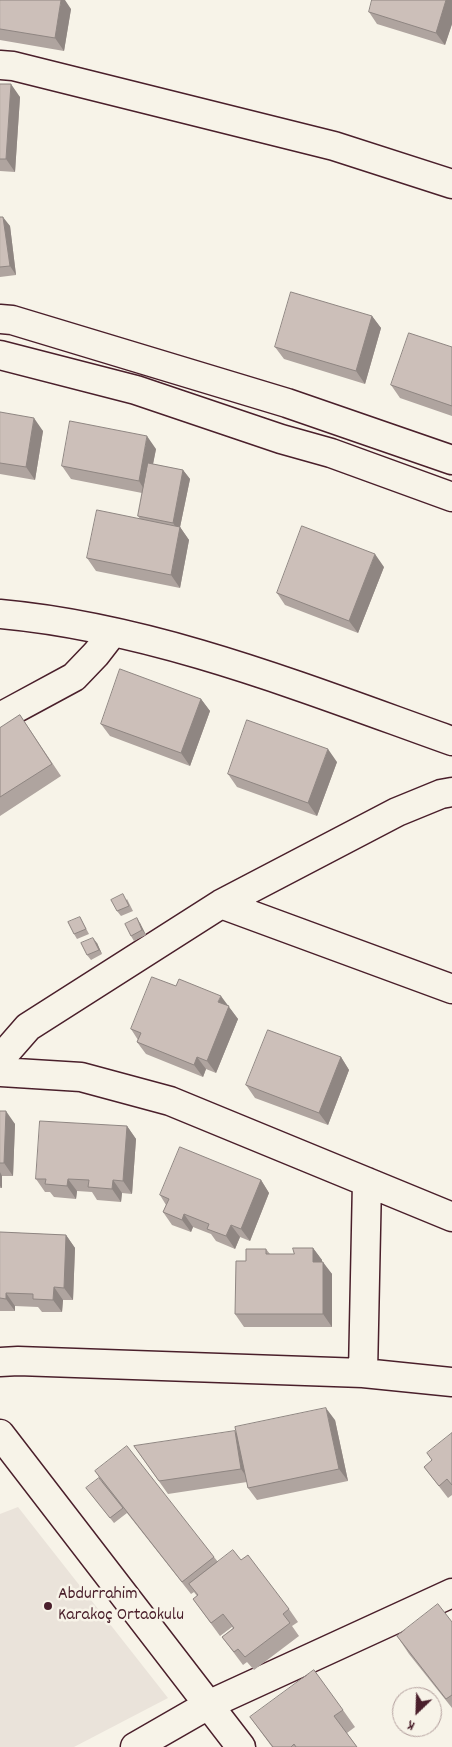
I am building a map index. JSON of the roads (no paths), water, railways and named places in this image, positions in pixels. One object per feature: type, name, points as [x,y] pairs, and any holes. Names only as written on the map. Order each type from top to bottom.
[{"type":"street","points":[[0,65],[13,66],[334,146],[452,184]]},
{"type":"street","points":[[0,318],[287,403],[452,460]]},
{"type":"street","points":[[0,355],[136,390],[281,439],[331,453],[452,497]]},
{"type":"street","points":[[0,614],[40,617],[113,632],[236,665],[452,741]]},
{"type":"street","points":[[0,717],[74,676],[96,654],[113,632]]},
{"type":"street","points":[[0,1059],[28,1027],[221,904],[397,812],[441,794],[452,792]]},
{"type":"street","points":[[221,904],[452,989]]},
{"type":"street","points":[[0,1072],[81,1077],[170,1101],[452,1217]]},
{"type":"street","points":[[363,1372],[368,1182]]},
{"type":"street","points":[[0,1362],[363,1372],[452,1382]]},
{"type":"street","points":[[0,1434],[241,1747]]},
{"type":"street","points":[[135,1747],[208,1705],[452,1593]]},
{"type":"place","name":"Abdurrahim Karakoç Ortaokulu","points":[[48,1606]]}]
